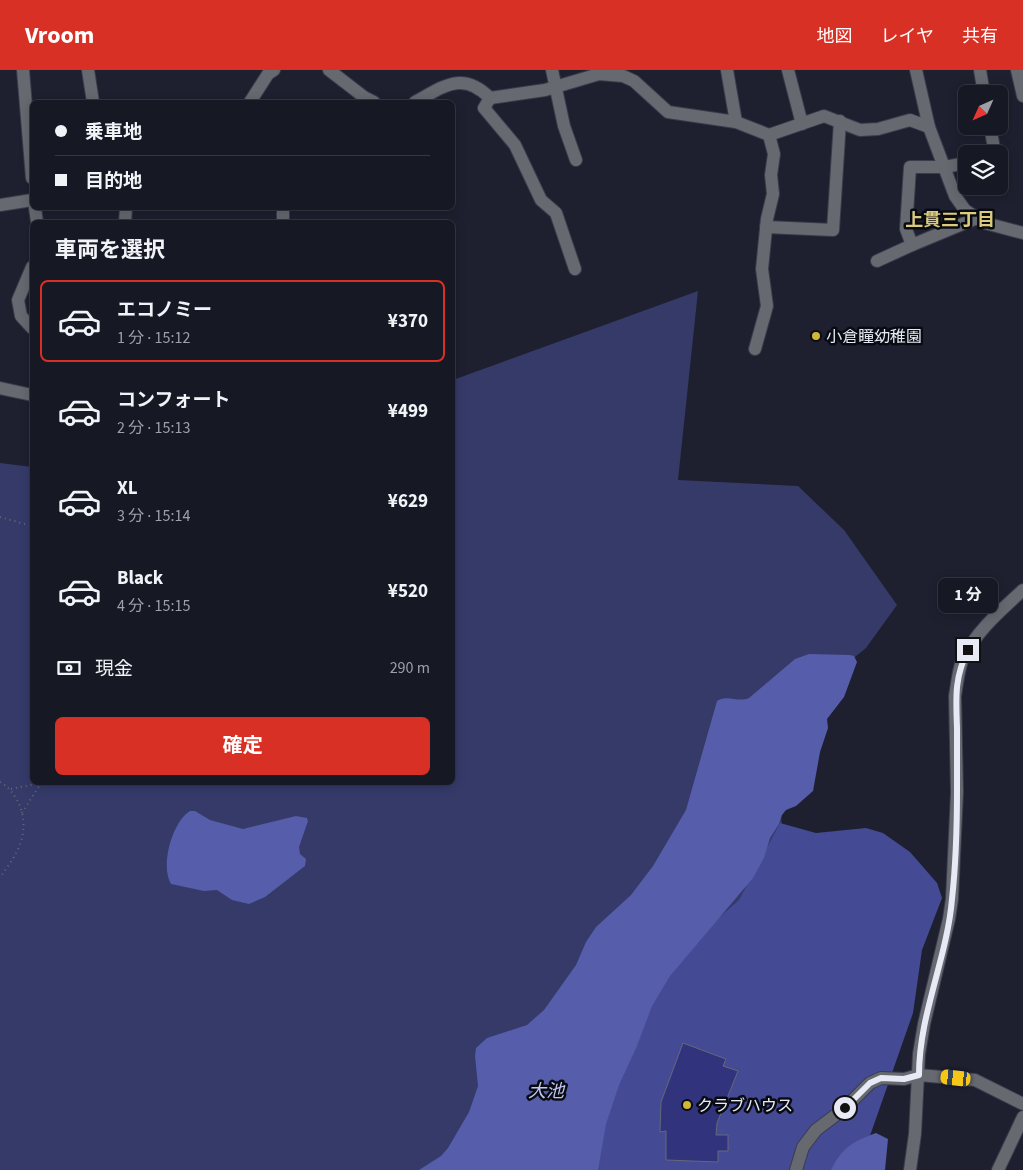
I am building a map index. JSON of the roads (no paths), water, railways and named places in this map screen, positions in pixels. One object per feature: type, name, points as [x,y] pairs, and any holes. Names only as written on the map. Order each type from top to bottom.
[{"type":"street","points":[[23,70],[30,154]]},
{"type":"street","points":[[88,70],[93,100]]},
{"type":"street","points":[[251,100],[268,74],[274,70]]},
{"type":"street","points":[[329,70],[370,100]]},
{"type":"street","points":[[552,70],[564,126],[576,160]]},
{"type":"street","points":[[727,70],[736,122]]},
{"type":"street","points":[[788,70],[802,124]]},
{"type":"street","points":[[916,70],[929,127],[955,196],[964,210],[985,223],[1023,233]]},
{"type":"street","points":[[980,70],[982,85]]},
{"type":"street","points":[[1020,73],[1023,96]]},
{"type":"street","points":[[575,269],[556,213],[541,200],[515,145],[484,108],[490,98],[555,87],[587,74],[599,74],[623,76],[634,81],[668,112],[736,122],[769,135],[824,116],[860,130],[878,129],[910,120],[929,127]]},
{"type":"street","points":[[418,100],[449,84],[460,81],[480,88],[490,98]]},
{"type":"street","points":[[766,227],[833,230],[840,122]]},
{"type":"street","points":[[755,349],[767,306],[762,269],[766,227],[773,194],[771,175],[774,154],[769,135]]},
{"type":"street","points":[[912,245],[906,229],[910,167],[945,168],[958,165]]},
{"type":"street","points":[[0,205],[30,200]]},
{"type":"street","points":[[878,261],[977,218]]},
{"type":"street","points":[[30,272],[18,300],[20,316],[30,326]]},
{"type":"street","points":[[0,388],[30,395]]},
{"type":"street","points":[[910,1170],[915,1134],[919,1054],[924,1024],[950,919],[952,899],[957,792],[955,696],[959,672],[961,663],[973,643],[1000,612],[1023,590]]},
{"type":"street","points":[[796,1170],[803,1147],[816,1130],[845,1108],[870,1083],[881,1078],[904,1079],[919,1075],[975,1080],[1023,1104]]},
{"type":"street","points":[[998,1170],[1023,1117]]},
{"type":"water","name":"大池","points":[[809,654],[850,655],[854,656],[857,662],[844,697],[827,719],[828,728],[820,752],[813,791],[796,806],[786,810],[782,815],[779,824],[770,838],[764,858],[753,878],[670,976],[652,1006],[637,1046],[619,1085],[606,1124],[598,1170],[419,1170],[441,1156],[448,1148],[469,1112],[478,1086],[476,1048],[487,1038],[527,1025],[544,1010],[576,965],[586,942],[596,927],[631,895],[653,866],[686,810],[717,701],[725,698],[741,700],[749,698],[795,659]]},
{"type":"water","points":[[190,811],[195,811],[210,820],[243,829],[296,816],[307,818],[308,821],[299,847],[300,854],[306,859],[305,866],[265,897],[249,904],[232,900],[217,890],[204,891],[171,884],[168,876],[167,856],[173,834]]},
{"type":"water","points":[[876,1133],[888,1139],[885,1170],[831,1170],[844,1150],[861,1139]]},
{"type":"place","name":"小倉瞳幼稚園","points":[[816,336]]},
{"type":"place","name":"クラブハウス","points":[[687,1105]]},
{"type":"district","name":"上貫三丁目","points":[[950,220]]}]
